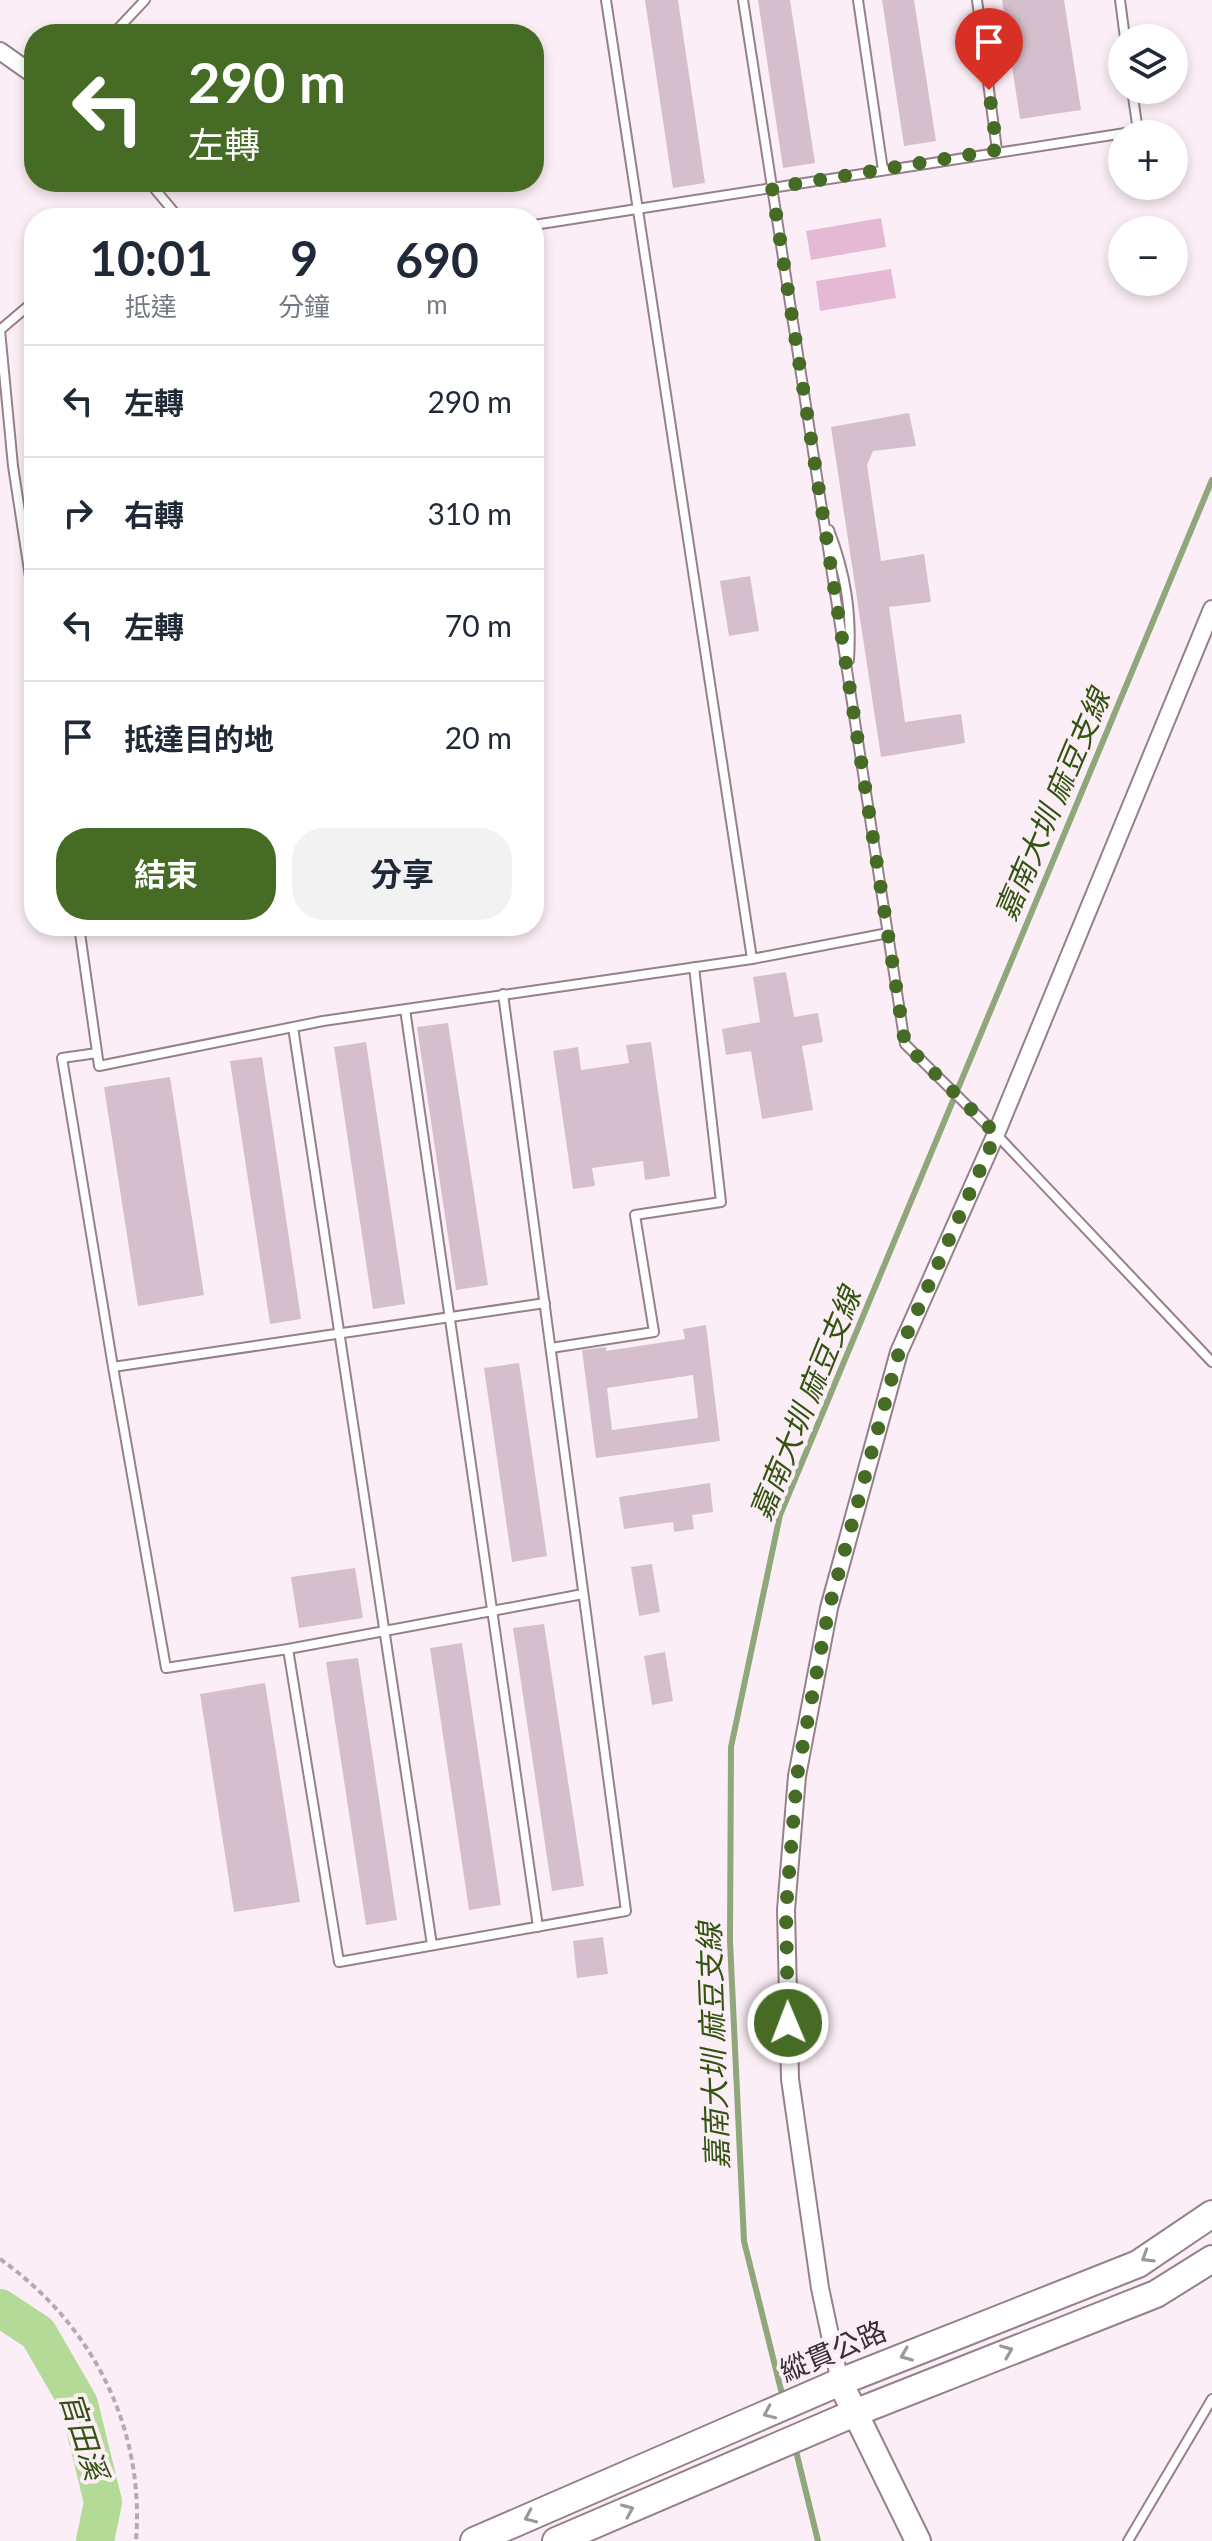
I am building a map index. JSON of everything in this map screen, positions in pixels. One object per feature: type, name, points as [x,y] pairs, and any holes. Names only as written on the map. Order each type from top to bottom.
[{"type":"main road","name":"縱貫公路","points":[[474,2541],[840,2382],[1138,2264],[1212,2214]]},
{"type":"main road","points":[[556,2541],[857,2412],[1156,2294],[1212,2259]]},
{"type":"street","points":[[0,51],[24,68]]},
{"type":"street","points":[[918,2541],[840,2382],[820,2288],[790,2079],[786,1910],[797,1776],[829,1608],[899,1352],[996,1134],[1212,609]]},
{"type":"lane","points":[[122,24],[145,0]]},
{"type":"lane","points":[[606,0],[640,207],[752,959]]},
{"type":"lane","points":[[743,0],[905,1044],[996,1134],[1212,1362]]},
{"type":"lane","points":[[858,0],[883,170]]},
{"type":"lane","points":[[977,0],[997,150]]},
{"type":"lane","points":[[1120,0],[1123,24]]},
{"type":"lane","points":[[544,223],[997,150],[1138,131],[1134,104]]},
{"type":"lane","points":[[157,192],[171,208]]},
{"type":"lane","points":[[24,310],[0,330],[13,466],[24,538]]},
{"type":"lane","points":[[80,936],[99,1066],[293,1027],[752,959],[888,933]]},
{"type":"lane","points":[[551,1348],[654,1332],[635,1215],[721,1202],[694,967]]},
{"type":"lane","points":[[288,1649],[339,1962],[626,1911],[503,994]]},
{"type":"lane","points":[[405,1009],[447,1318],[538,1927]]},
{"type":"lane","points":[[293,1027],[432,1945]]},
{"type":"lane","points":[[97,1053],[62,1058],[166,1668],[288,1649],[583,1594]]},
{"type":"lane","points":[[113,1367],[545,1303]]},
{"type":"lane","points":[[1128,2541],[1212,2399]]},
{"type":"path","points":[[0,2259],[45,2295],[67,2318],[102,2371],[115,2400],[133,2460],[136,2541]]},
{"type":"shaded area","points":[[881,218],[886,247],[811,260],[806,231]]},
{"type":"shaded area","points":[[891,269],[896,298],[820,311],[816,281]]},
{"type":"building","points":[[645,0],[678,0],[705,183],[673,188]]},
{"type":"building","points":[[758,0],[790,0],[815,163],[783,168]]},
{"type":"building","points":[[882,0],[914,0],[936,141],[904,146]]},
{"type":"building","points":[[1002,0],[1064,0],[1081,110],[1020,119]]},
{"type":"building","points":[[909,413],[916,446],[873,451],[867,465],[881,561],[924,554],[931,602],[889,607],[905,722],[961,714],[965,743],[881,757],[831,427]]},
{"type":"building","points":[[750,576],[759,631],[729,636],[720,581]]},
{"type":"building","points":[[786,972],[794,1017],[818,1013],[823,1042],[802,1046],[813,1110],[762,1119],[751,1051],[726,1055],[722,1029],[760,1022],[753,977]]},
{"type":"building","points":[[448,1023],[488,1285],[456,1290],[417,1027]]},
{"type":"building","points":[[366,1042],[405,1304],[373,1309],[334,1047]]},
{"type":"building","points":[[651,1042],[670,1176],[645,1180],[643,1161],[592,1168],[595,1186],[573,1189],[553,1051],[578,1047],[581,1070],[629,1063],[626,1045]]},
{"type":"building","points":[[262,1057],[301,1319],[270,1324],[230,1061]]},
{"type":"building","points":[[170,1077],[204,1295],[138,1306],[104,1087]]},
{"type":"building","points":[[706,1325],[720,1441],[596,1458],[582,1350],[606,1347],[606,1351],[685,1339],[683,1329]],"holes":[[[693,1375],[698,1418],[612,1430],[607,1388]]]},
{"type":"building","points":[[519,1363],[547,1556],[512,1562],[484,1368]]},
{"type":"building","points":[[710,1483],[713,1512],[692,1515],[694,1529],[674,1532],[673,1522],[624,1529],[619,1497]]},
{"type":"building","points":[[652,1564],[660,1612],[639,1616],[631,1567]]},
{"type":"building","points":[[355,1568],[363,1618],[299,1628],[291,1577]]},
{"type":"building","points":[[544,1624],[584,1886],[552,1891],[513,1628]]},
{"type":"building","points":[[462,1643],[501,1905],[469,1910],[430,1648]]},
{"type":"building","points":[[665,1652],[673,1701],[652,1705],[644,1656]]},
{"type":"building","points":[[358,1658],[397,1920],[366,1925],[326,1662]]},
{"type":"building","points":[[265,1683],[300,1902],[234,1912],[200,1694]]},
{"type":"building","points":[[603,1937],[608,1974],[577,1978],[573,1941]]},
{"type":"waterway","name":"嘉南大圳 麻豆支線","points":[[783,2398],[744,2241],[730,1941],[731,1747],[780,1515],[1212,480]]},
{"type":"waterway","name":"官田溪","points":[[0,2308],[38,2333],[79,2404],[103,2502],[95,2541]]},
{"type":"waterway","name":"嘉南大圳 麻豆支線","points":[[795,2447],[818,2541]]},
{"type":"route","points":[[788,2023],[786,1910],[797,1776],[829,1608],[899,1352],[996,1134],[905,1044],[772,188],[997,150],[989,90]]}]
